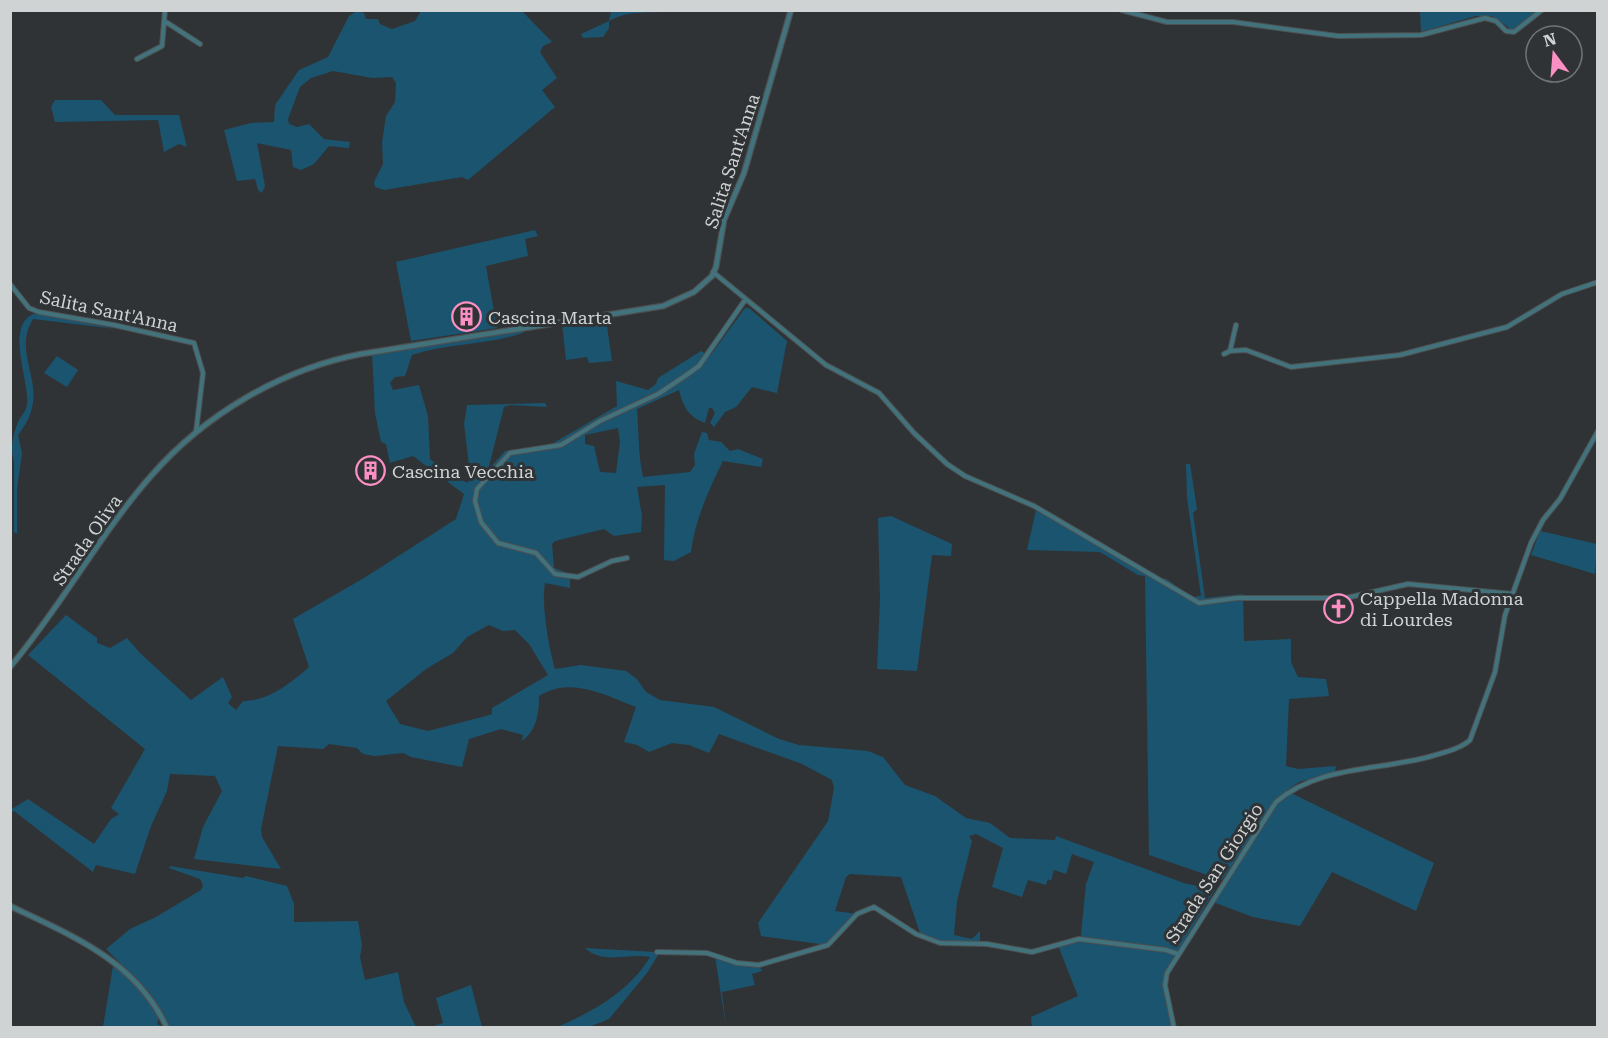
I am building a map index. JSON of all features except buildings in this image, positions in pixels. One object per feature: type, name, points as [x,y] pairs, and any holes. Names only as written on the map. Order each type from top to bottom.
[{"type":"street","points":[[137,59],[162,46],[165,10]]},
{"type":"street","name":"Salita Sant'Anna","points":[[194,434],[274,382],[318,363],[392,348],[663,306],[694,292],[713,272],[719,257],[724,220],[744,173],[791,10]]},
{"type":"street","points":[[1121,10],[1167,22],[1233,22],[1344,36],[1420,35],[1485,18],[1496,21],[1506,31],[1514,32],[1542,10]]},
{"type":"street","points":[[165,22],[200,44]]},
{"type":"street","points":[[713,272],[826,366],[879,393],[914,433],[947,464],[965,476],[1034,506],[1199,603],[1237,598],[1293,600],[1357,597],[1408,584],[1513,594]]},
{"type":"street","points":[[1224,354],[1230,351],[1252,352],[1291,367],[1400,355],[1507,327],[1562,294],[1598,282]]},
{"type":"street","name":"Salita Sant'Anna","points":[[10,284],[29,308],[39,312],[114,325],[194,343],[202,373],[194,434]]},
{"type":"street","points":[[627,558],[612,561],[578,577],[555,574],[536,553],[498,543],[481,522],[475,501],[477,489],[510,453],[561,445],[600,421],[658,394],[685,376],[699,366],[745,300]]},
{"type":"street","points":[[1230,351],[1236,325]]},
{"type":"street","name":"Strada San Giorgio","points":[[1174,1028],[1165,985],[1167,973],[1263,818],[1288,791],[1309,781],[1417,760],[1463,746],[1470,740],[1495,672],[1501,629],[1537,531],[1560,499],[1598,431]]},
{"type":"street","name":"Strada Oliva","points":[[10,667],[36,638],[137,493],[163,462],[194,434]]},
{"type":"street","points":[[10,906],[112,959],[153,1001],[167,1028]]},
{"type":"street","points":[[657,952],[707,953],[736,963],[759,965],[828,945],[857,914],[874,907],[924,938],[940,943],[987,944],[1032,951],[1079,939],[1166,950],[1178,954]]},
{"type":"shaded area","points":[[618,10],[675,11],[633,13],[609,21],[611,12]]},
{"type":"shaded area","points":[[357,11],[364,13],[366,19],[378,19],[380,24],[392,29],[415,21],[421,11],[522,11],[552,42],[543,46],[540,52],[557,78],[542,90],[555,107],[468,180],[462,177],[384,190],[375,187],[374,182],[383,164],[382,142],[386,116],[395,102],[396,83],[392,77],[372,78],[333,71],[311,78],[300,87],[288,119],[289,124],[297,127],[309,124],[324,139],[350,142],[349,148],[329,146],[314,164],[301,170],[293,167],[291,150],[257,143],[265,186],[262,193],[258,190],[255,179],[237,181],[224,130],[251,123],[274,122],[275,105],[299,70],[328,57],[349,16]]},
{"type":"shaded area","points":[[1420,11],[1538,11],[1518,28],[1512,30],[1492,16],[1476,16],[1421,32]]},
{"type":"shaded area","points":[[609,21],[609,28],[603,37],[583,38],[581,34]]},
{"type":"shaded area","points":[[55,100],[101,100],[115,115],[179,115],[187,147],[179,144],[164,152],[158,120],[55,122],[51,107]]},
{"type":"shaded area","points":[[535,230],[538,236],[525,239],[528,256],[486,266],[497,328],[411,341],[396,262]]},
{"type":"shaded area","points":[[745,308],[749,308],[787,341],[777,393],[752,387],[736,407],[725,412],[714,427],[710,423],[715,413],[712,408],[709,408],[705,423],[699,421],[688,411],[679,390],[637,409],[643,477],[690,472],[695,465],[694,454],[702,432],[707,433],[709,440],[721,442],[730,451],[738,449],[763,459],[761,467],[723,461],[699,517],[691,552],[674,561],[664,560],[665,485],[637,487],[642,516],[641,532],[614,536],[604,529],[555,541],[552,544],[554,568],[570,574],[570,588],[545,583],[545,614],[555,669],[581,665],[626,671],[637,679],[646,692],[660,700],[714,707],[779,739],[799,745],[868,751],[883,757],[905,785],[935,796],[966,818],[990,823],[1010,838],[1055,840],[1056,836],[1184,883],[1215,890],[1164,974],[1165,1000],[1172,1027],[1032,1027],[1031,1017],[1078,996],[1059,948],[1060,945],[1082,940],[1086,884],[1094,862],[1072,854],[1066,874],[1054,870],[1051,881],[1048,879],[1046,885],[1028,880],[1022,897],[992,887],[1003,848],[976,834],[969,836],[972,841],[957,901],[954,935],[972,939],[980,931],[980,943],[940,943],[921,936],[901,877],[850,874],[846,877],[835,911],[857,914],[828,945],[761,936],[758,923],[828,821],[834,788],[832,780],[802,764],[719,734],[709,753],[689,745],[672,743],[649,752],[637,745],[624,742],[636,707],[588,690],[563,688],[551,690],[539,696],[536,721],[527,737],[522,741],[523,735],[501,729],[469,739],[462,767],[411,757],[403,753],[375,756],[363,754],[357,748],[329,744],[323,749],[278,746],[261,829],[262,837],[281,869],[194,859],[203,827],[222,791],[215,776],[170,774],[167,791],[151,826],[135,874],[96,865],[93,872],[14,811],[11,812],[10,810],[28,799],[94,844],[111,819],[119,814],[111,808],[145,749],[28,655],[66,615],[97,638],[97,643],[110,648],[127,638],[191,700],[223,677],[232,697],[228,703],[236,710],[243,701],[262,698],[279,690],[309,667],[293,619],[364,578],[456,519],[464,494],[413,456],[390,463],[386,444],[381,442],[375,413],[372,354],[525,329],[523,333],[509,337],[439,348],[412,355],[405,376],[395,377],[390,383],[393,390],[419,385],[428,416],[430,459],[451,475],[468,483],[470,474],[464,424],[467,405],[545,403],[547,407],[510,405],[504,407],[488,470],[505,451],[550,445],[617,406],[616,381],[648,390],[656,384],[658,378],[701,351],[710,356]],"holes":[[[618,428],[620,442],[616,473],[600,472],[594,446],[585,444],[585,435]],[[489,625],[503,631],[515,630],[529,644],[548,675],[492,708],[492,714],[486,716],[428,731],[400,724],[386,701],[426,669],[453,653],[467,637]]]},
{"type":"shaded area","points":[[36,313],[116,329],[33,319],[27,334],[26,348],[33,402],[29,418],[18,435],[22,453],[17,489],[17,534],[14,532],[12,446],[17,425],[27,404],[19,340],[21,328],[26,319]]},
{"type":"shaded area","points":[[606,319],[612,361],[589,363],[587,357],[566,360],[562,324]]},
{"type":"shaded area","points":[[57,356],[78,370],[67,387],[44,373]]},
{"type":"shaded area","points":[[1186,464],[1190,464],[1197,509],[1193,513],[1205,598],[1243,594],[1244,641],[1291,639],[1291,662],[1298,677],[1326,679],[1329,696],[1289,699],[1286,766],[1298,769],[1336,766],[1335,772],[1299,782],[1277,798],[1222,880],[1149,855],[1145,576],[1138,575],[1100,552],[1027,550],[1036,510],[1162,584],[1165,578],[1192,597],[1201,596],[1187,498]]},
{"type":"shaded area","points":[[891,516],[952,544],[951,556],[932,555],[917,671],[877,669],[880,600],[878,518]]},
{"type":"shaded area","points":[[1540,531],[1597,544],[1595,574],[1531,555]]},
{"type":"shaded area","points":[[1289,792],[1434,863],[1416,911],[1332,872],[1300,926],[1253,917],[1213,902],[1277,802]]},
{"type":"shaded area","points":[[170,866],[243,878],[246,876],[287,886],[294,904],[294,922],[358,921],[362,945],[360,957],[365,980],[398,972],[404,1002],[416,1027],[170,1027],[149,992],[106,949],[130,929],[156,917],[201,890],[203,885],[200,879],[169,868]]},
{"type":"shaded area","points":[[585,948],[655,952],[658,955],[647,973],[609,1019],[589,1027],[555,1028],[608,1000],[632,980],[650,957],[600,956]]},
{"type":"shaded area","points":[[102,956],[124,974],[142,993],[158,1015],[157,1024],[164,1027],[103,1027],[113,966]]},
{"type":"shaded area","points":[[715,956],[759,965],[762,971],[752,974],[755,985],[722,992],[726,1027]]},
{"type":"shaded area","points":[[471,985],[482,1027],[430,1027],[443,1023],[436,998]]},
{"type":"place","name":"Cascina Marta","points":[[467,317]]},
{"type":"place","name":"Cascina Vecchia","points":[[371,471]]},
{"type":"place","name":"Cappella Madonna di Lourdes","points":[[1339,608]]}]
